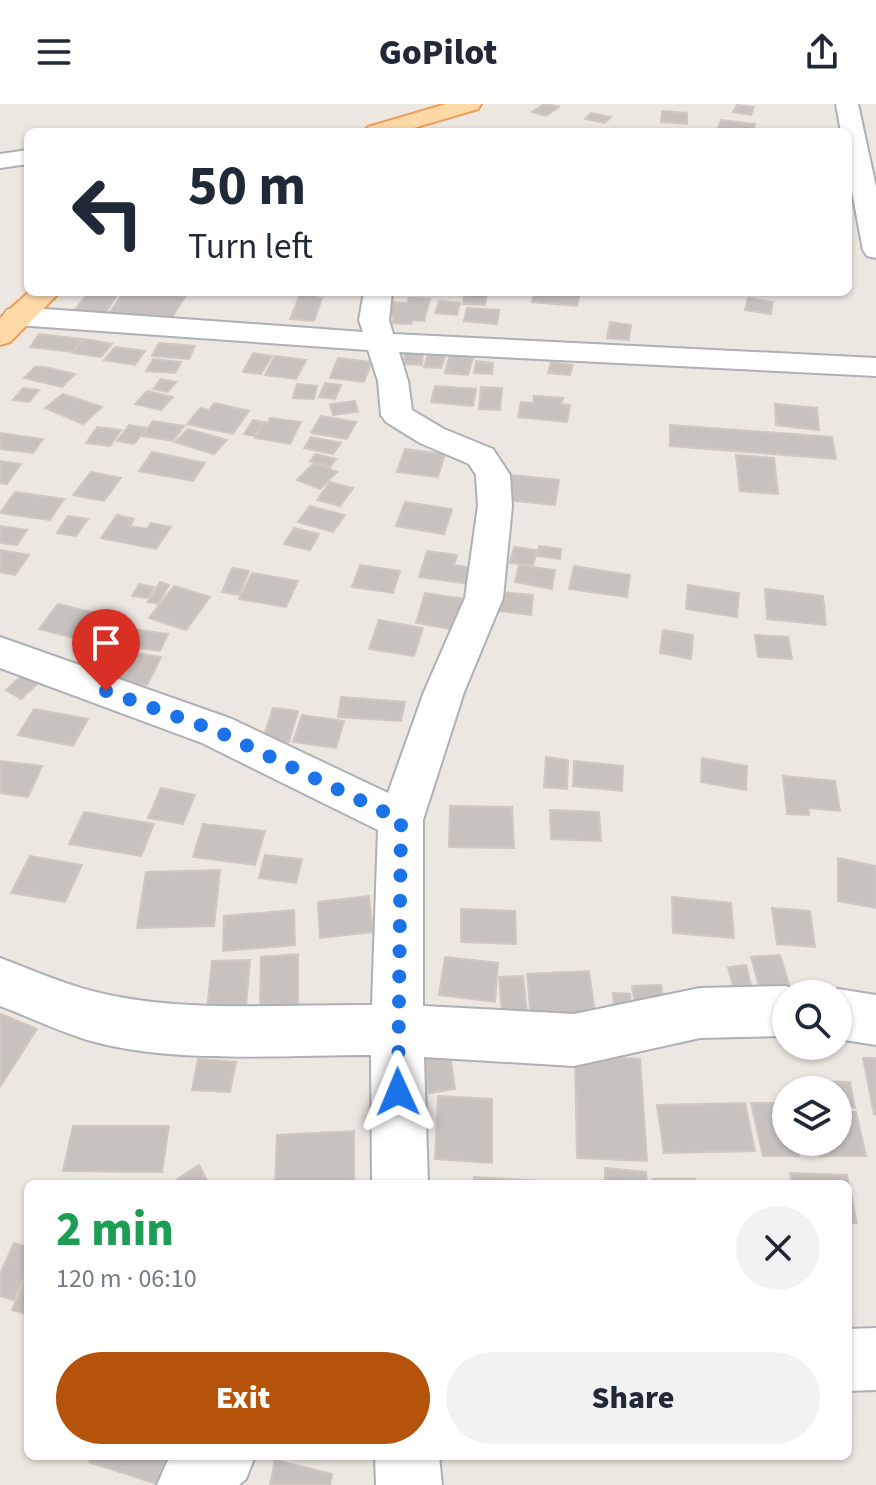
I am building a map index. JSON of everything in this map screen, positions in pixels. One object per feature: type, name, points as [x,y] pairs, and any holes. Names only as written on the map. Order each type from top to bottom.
[{"type":"main road","points":[[389,128],[470,104]]},
{"type":"main road","points":[[8,326],[42,296]]},
{"type":"street","points":[[847,104],[852,128]]},
{"type":"street","points":[[852,129],[876,250]]},
{"type":"street","points":[[0,161],[24,158]]},
{"type":"street","points":[[377,296],[374,320],[393,381],[397,415],[432,436],[481,457],[493,475],[495,506],[484,598],[444,692],[401,820],[397,1030],[400,1180]]},
{"type":"street","points":[[8,326],[876,367]]},
{"type":"street","points":[[0,652],[217,731],[401,820]]},
{"type":"street","points":[[0,982],[91,1016],[132,1024],[194,1029],[397,1030],[574,1040],[700,1013],[772,1011]]},
{"type":"street","points":[[852,1016],[876,1020]]},
{"type":"street","points":[[852,1360],[876,1359]]},
{"type":"street","points":[[190,1485],[218,1460]]},
{"type":"street","points":[[407,1460],[409,1485]]},
{"type":"building","points":[[544,104],[559,107],[546,116],[532,112]]},
{"type":"building","points":[[737,105],[754,107],[751,115],[733,112]]},
{"type":"building","points":[[662,111],[687,113],[687,124],[661,122]]},
{"type":"building","points":[[591,113],[611,117],[605,123],[585,119]]},
{"type":"building","points":[[721,120],[755,124],[754,128],[718,128]]},
{"type":"building","points":[[86,296],[116,296],[105,314],[74,311]]},
{"type":"building","points":[[121,296],[185,297],[171,319],[110,312]]},
{"type":"building","points":[[299,296],[322,298],[314,321],[290,319]]},
{"type":"building","points":[[464,296],[486,296],[485,305],[463,304]]},
{"type":"building","points":[[533,296],[579,296],[577,306],[532,302]]},
{"type":"building","points":[[409,298],[430,299],[424,321],[392,323],[394,318],[385,316],[392,302],[407,303]]},
{"type":"building","points":[[748,298],[773,302],[771,314],[745,310]]},
{"type":"building","points":[[439,301],[460,303],[457,315],[435,313]]},
{"type":"building","points":[[467,308],[499,310],[497,324],[464,321]]},
{"type":"building","points":[[610,322],[631,325],[629,340],[607,338]]},
{"type":"building","points":[[39,334],[82,339],[73,352],[30,347]]},
{"type":"building","points":[[84,339],[112,344],[101,357],[73,353]]},
{"type":"building","points":[[159,343],[195,346],[189,359],[152,356]]},
{"type":"building","points":[[115,347],[145,351],[135,365],[104,360]]},
{"type":"building","points":[[405,351],[423,351],[422,365],[404,364]]},
{"type":"building","points":[[429,351],[446,353],[441,368],[424,367]]},
{"type":"building","points":[[253,353],[272,356],[261,374],[243,372]]},
{"type":"building","points":[[450,353],[474,355],[468,375],[445,373]]},
{"type":"building","points":[[275,356],[306,360],[296,379],[265,375]]},
{"type":"building","points":[[338,358],[372,362],[364,382],[330,378]]},
{"type":"building","points":[[153,359],[181,362],[175,373],[146,371]]},
{"type":"building","points":[[476,361],[493,363],[492,374],[474,373]]},
{"type":"building","points":[[551,362],[573,365],[570,375],[548,373]]},
{"type":"building","points":[[35,367],[75,374],[62,387],[24,378]]},
{"type":"building","points":[[161,379],[176,382],[168,392],[153,389]]},
{"type":"building","points":[[325,383],[341,385],[335,399],[319,397]]},
{"type":"building","points":[[297,384],[317,386],[314,399],[293,398]]},
{"type":"building","points":[[435,386],[476,389],[473,406],[431,402]]},
{"type":"building","points":[[481,387],[502,388],[500,410],[479,409]]},
{"type":"building","points":[[23,388],[39,390],[29,402],[13,400]]},
{"type":"building","points":[[147,391],[173,397],[161,410],[135,404]]},
{"type":"building","points":[[63,394],[102,407],[83,424],[45,408]]},
{"type":"building","points":[[534,396],[563,398],[561,404],[570,405],[567,422],[518,417],[521,402],[533,403]]},
{"type":"building","points":[[355,401],[358,412],[333,415],[330,404]]},
{"type":"building","points":[[214,403],[249,411],[233,434],[187,424],[200,408],[209,410]]},
{"type":"building","points":[[775,404],[817,408],[819,430],[776,425]]},
{"type":"building","points":[[321,416],[356,422],[347,439],[311,433]]},
{"type":"building","points":[[270,418],[301,422],[290,444],[255,438]]},
{"type":"building","points":[[253,420],[263,422],[254,436],[244,434]]},
{"type":"building","points":[[153,421],[184,426],[173,441],[142,436]]},
{"type":"building","points":[[129,425],[147,428],[134,444],[117,441]]},
{"type":"building","points":[[670,425],[832,437],[836,459],[670,446]]},
{"type":"building","points":[[97,427],[121,430],[110,446],[86,443]]},
{"type":"building","points":[[188,429],[227,440],[214,454],[175,442]]},
{"type":"building","points":[[0,433],[43,439],[33,453],[0,449]]},
{"type":"building","points":[[311,437],[341,443],[333,454],[304,448]]},
{"type":"building","points":[[405,449],[445,454],[438,477],[397,472]]},
{"type":"building","points":[[152,452],[205,463],[193,481],[139,471]]},
{"type":"building","points":[[316,454],[336,459],[330,467],[310,461]]},
{"type":"building","points":[[736,455],[774,458],[778,494],[740,491]]},
{"type":"building","points":[[0,461],[21,464],[7,484],[0,483]]},
{"type":"building","points":[[314,463],[337,472],[320,489],[297,480]]},
{"type":"building","points":[[91,472],[121,478],[104,501],[73,495]]},
{"type":"building","points":[[511,475],[559,480],[555,505],[506,500]]},
{"type":"building","points":[[330,482],[353,488],[340,506],[317,500]]},
{"type":"building","points":[[15,492],[64,499],[50,520],[0,513]]},
{"type":"building","points":[[405,502],[452,509],[444,534],[396,526]]},
{"type":"building","points":[[310,506],[345,515],[333,532],[298,522]]},
{"type":"building","points":[[117,515],[134,519],[130,526],[147,529],[151,523],[171,527],[156,549],[101,538]]},
{"type":"building","points":[[68,516],[88,519],[76,536],[57,533]]},
{"type":"building","points":[[0,526],[27,530],[17,545],[0,543]]},
{"type":"building","points":[[294,528],[319,534],[310,550],[284,544]]},
{"type":"building","points":[[539,546],[561,549],[560,559],[537,556]]},
{"type":"building","points":[[514,547],[537,550],[533,566],[510,563]]},
{"type":"building","points":[[0,550],[29,555],[15,575],[0,572]]},
{"type":"building","points":[[427,551],[457,555],[454,565],[473,568],[469,584],[419,577]]},
{"type":"building","points":[[360,565],[400,571],[393,593],[352,587]]},
{"type":"building","points":[[519,565],[555,570],[552,589],[515,582]]},
{"type":"building","points":[[574,566],[630,575],[627,597],[569,589]]},
{"type":"building","points":[[232,568],[249,571],[239,595],[222,592]]},
{"type":"building","points":[[252,573],[298,581],[286,607],[239,599]]},
{"type":"building","points":[[160,582],[169,585],[158,604],[148,602]]},
{"type":"building","points":[[139,584],[154,587],[148,598],[132,596]]},
{"type":"building","points":[[688,585],[739,593],[737,617],[686,609]]},
{"type":"building","points":[[174,586],[210,597],[186,630],[149,618]]},
{"type":"building","points":[[765,589],[823,596],[826,625],[767,619]]},
{"type":"building","points":[[501,592],[533,595],[531,615],[498,611]]},
{"type":"building","points":[[425,593],[466,599],[457,630],[416,623]]},
{"type":"building","points":[[58,604],[100,614],[81,640],[39,629]]},
{"type":"building","points":[[101,618],[125,622],[114,641],[90,637]]},
{"type":"building","points":[[379,620],[423,628],[414,656],[369,649]]},
{"type":"building","points":[[126,628],[168,634],[160,651],[117,645]]},
{"type":"building","points":[[663,630],[693,635],[691,659],[660,653]]},
{"type":"building","points":[[755,635],[788,637],[792,659],[758,657]]},
{"type":"building","points":[[104,648],[161,657],[147,685],[89,676]]},
{"type":"building","points":[[24,674],[39,682],[21,699],[6,690]]},
{"type":"building","points":[[341,697],[405,702],[401,721],[338,717]]},
{"type":"building","points":[[273,708],[298,711],[289,742],[263,739]]},
{"type":"building","points":[[34,709],[88,719],[73,746],[18,735]]},
{"type":"building","points":[[302,715],[344,721],[336,748],[293,742]]},
{"type":"building","points":[[546,757],[568,760],[567,789],[544,787]]},
{"type":"building","points":[[702,758],[747,766],[746,790],[701,782]]},
{"type":"building","points":[[0,761],[42,766],[28,797],[0,793]]},
{"type":"building","points":[[574,761],[623,766],[622,791],[573,786]]},
{"type":"building","points":[[783,776],[835,781],[840,811],[808,808],[809,815],[787,814]]},
{"type":"building","points":[[161,788],[195,795],[183,824],[148,818]]},
{"type":"building","points":[[450,806],[512,807],[514,848],[449,847]]},
{"type":"building","points":[[550,810],[599,812],[601,841],[551,839]]},
{"type":"building","points":[[84,812],[154,824],[141,856],[69,844]]},
{"type":"building","points":[[203,824],[265,831],[255,865],[193,857]]},
{"type":"building","points":[[265,855],[302,859],[296,883],[259,878]]},
{"type":"building","points":[[30,856],[82,865],[65,902],[11,893]]},
{"type":"building","points":[[838,858],[876,866],[876,908],[838,901]]},
{"type":"building","points":[[220,870],[214,926],[137,928],[146,872]]},
{"type":"building","points":[[369,896],[373,932],[320,938],[318,902]]},
{"type":"building","points":[[672,897],[731,903],[734,938],[673,933]]},
{"type":"building","points":[[772,908],[810,911],[815,947],[777,944]]},
{"type":"building","points":[[461,909],[515,911],[516,944],[461,942]]},
{"type":"building","points":[[294,910],[295,945],[223,951],[224,916]]},
{"type":"building","points":[[298,954],[298,1008],[260,1011],[261,957]]},
{"type":"building","points":[[780,955],[788,980],[772,980],[772,985],[759,986],[751,957]]},
{"type":"building","points":[[445,957],[498,963],[495,1002],[439,995]]},
{"type":"building","points":[[250,960],[245,1018],[206,1020],[212,961]]},
{"type":"building","points":[[746,965],[752,989],[734,990],[728,967]]},
{"type":"building","points":[[589,971],[595,1014],[531,1017],[527,974]]},
{"type":"building","points":[[523,976],[528,1023],[503,1023],[499,977]]},
{"type":"building","points":[[661,985],[665,1009],[636,1010],[632,986]]},
{"type":"building","points":[[613,993],[630,994],[631,1008],[614,1007]]},
{"type":"building","points":[[0,1016],[37,1029],[0,1087]]},
{"type":"building","points":[[450,1054],[455,1089],[429,1093],[425,1058]]},
{"type":"building","points":[[575,1055],[640,1059],[647,1161],[577,1158]]},
{"type":"building","points":[[863,1058],[876,1058],[876,1114],[874,1114]]},
{"type":"building","points":[[198,1059],[236,1062],[230,1092],[192,1090]]},
{"type":"building","points":[[438,1096],[492,1099],[492,1163],[435,1159]]},
{"type":"building","points":[[745,1103],[755,1151],[664,1153],[657,1105]]},
{"type":"building","points":[[751,1103],[772,1103],[772,1156],[763,1156]]},
{"type":"building","points":[[852,1112],[856,1112],[866,1156],[852,1156]]},
{"type":"building","points":[[73,1126],[169,1126],[162,1172],[63,1171]]},
{"type":"building","points":[[354,1131],[354,1180],[275,1180],[277,1135]]},
{"type":"building","points":[[199,1165],[207,1180],[176,1180]]},
{"type":"building","points":[[605,1168],[646,1172],[647,1180],[605,1180]]},
{"type":"building","points":[[790,1173],[847,1175],[848,1180],[791,1180]]},
{"type":"building","points":[[474,1177],[522,1180],[474,1180]]},
{"type":"building","points":[[653,1179],[695,1180],[653,1180]]},
{"type":"building","points":[[852,1199],[857,1223],[852,1223]]},
{"type":"building","points":[[14,1243],[24,1246],[24,1276],[14,1300],[0,1296],[0,1274]]},
{"type":"building","points":[[24,1282],[24,1314],[12,1310]]},
{"type":"building","points":[[90,1460],[165,1460],[157,1484]]},
{"type":"building","points":[[275,1460],[332,1474],[330,1485],[270,1485]]},
{"type":"route","points":[[106,691],[217,731],[401,820],[398,1092]]}]
